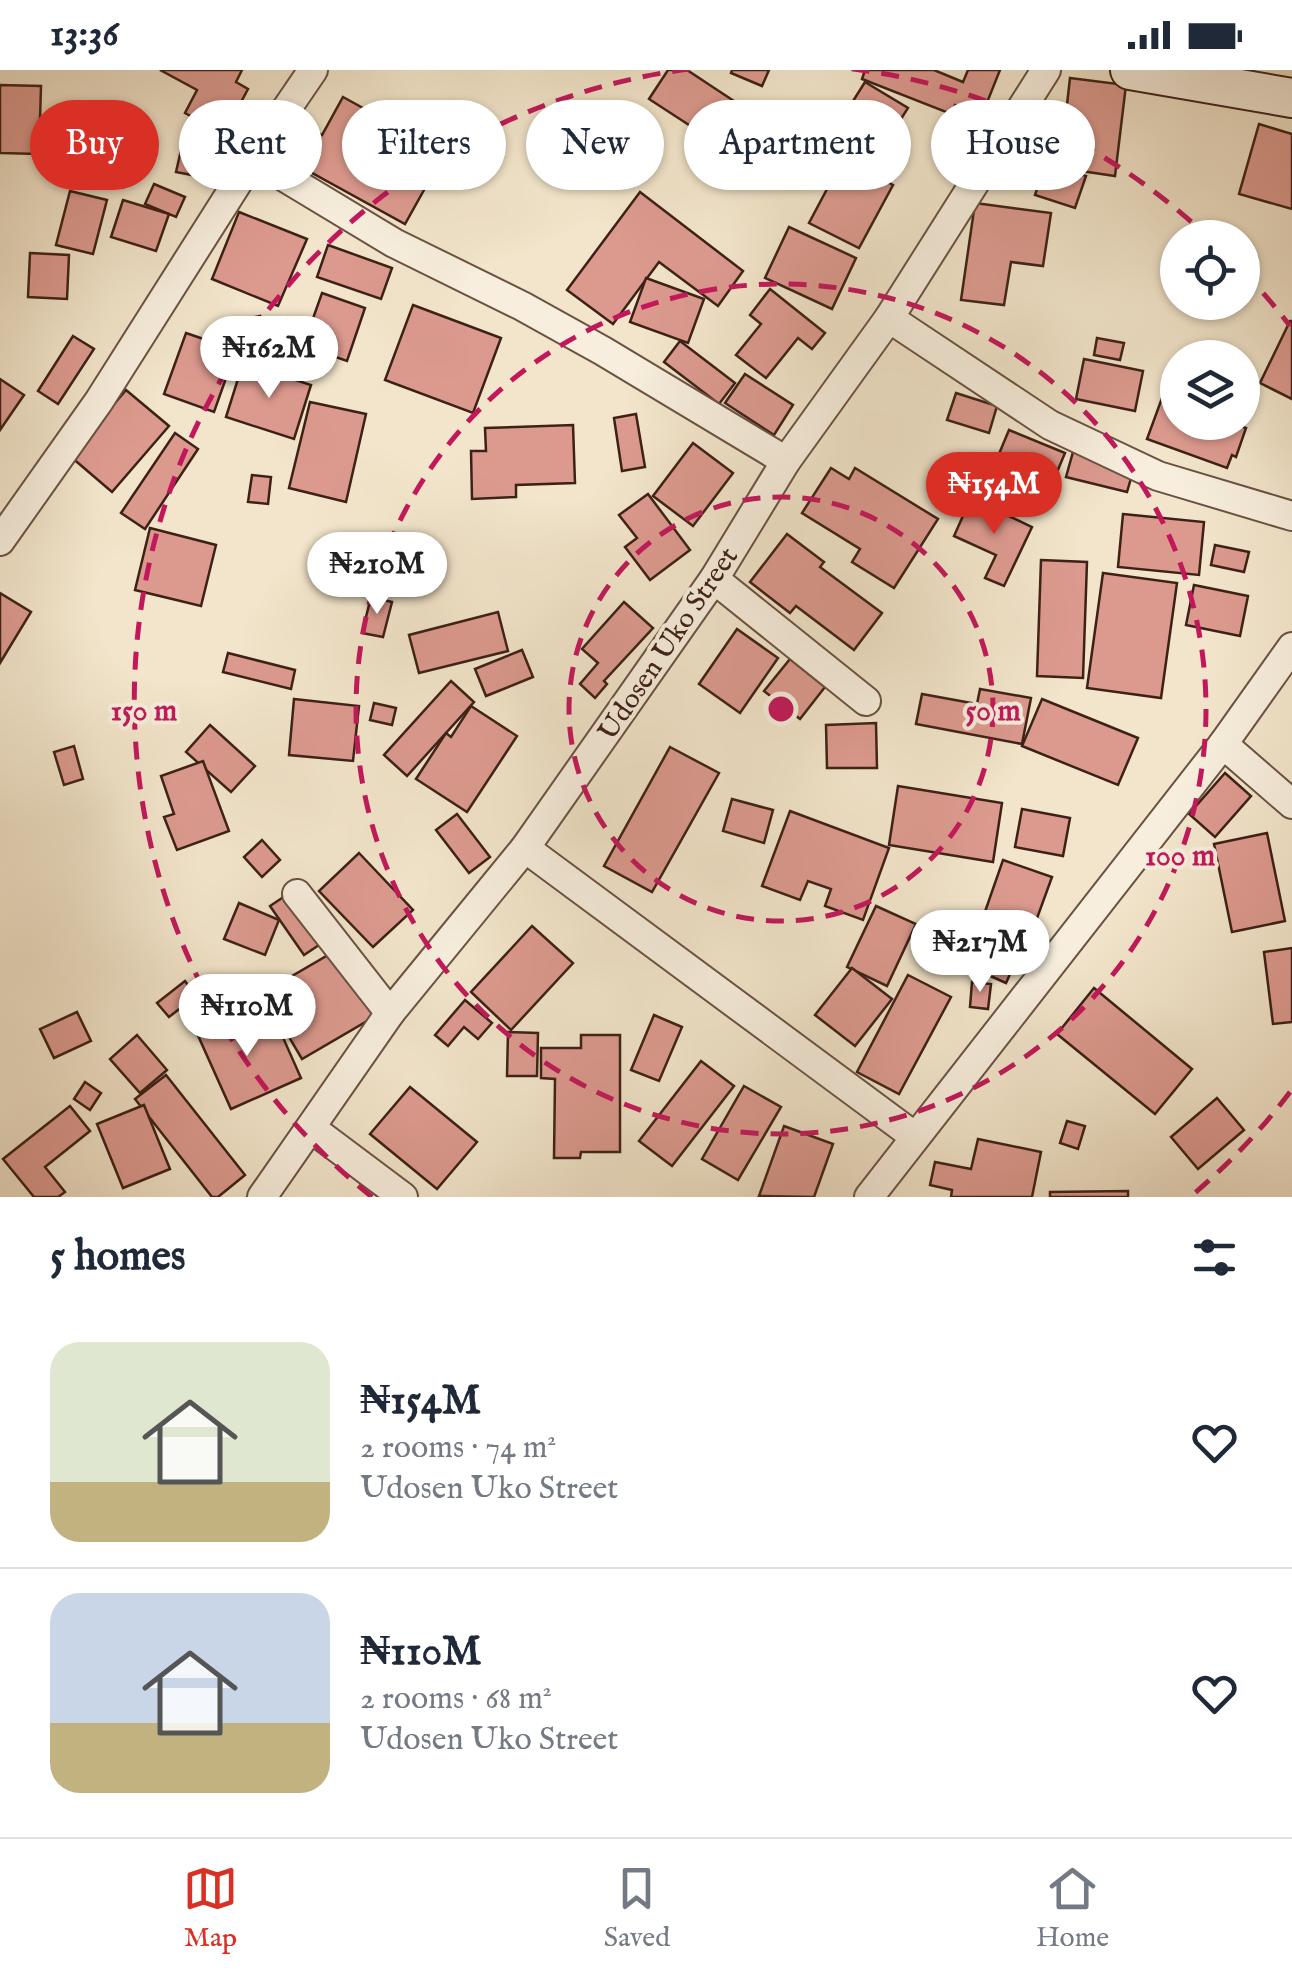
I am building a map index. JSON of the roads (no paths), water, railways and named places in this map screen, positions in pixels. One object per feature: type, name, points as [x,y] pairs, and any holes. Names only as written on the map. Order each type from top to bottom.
[{"type":"main road","points":[[1130,70],[1292,98]]},
{"type":"street","points":[[293,100],[313,70]]},
{"type":"street","name":"Udosen Uko Street","points":[[262,1197],[390,1013],[525,848],[714,579],[786,461],[889,318],[1046,70]]},
{"type":"street","points":[[0,540],[99,401],[233,190]]},
{"type":"street","points":[[306,190],[394,243],[603,351],[786,461]]},
{"type":"street","points":[[889,318],[1050,425],[1158,476],[1292,516]]},
{"type":"street","points":[[714,579],[866,701]]},
{"type":"street","points":[[869,1197],[1223,744],[1292,647]]},
{"type":"street","points":[[1223,744],[1292,804]]},
{"type":"street","points":[[525,848],[914,1136]]},
{"type":"street","points":[[297,894],[390,1013]]},
{"type":"street","points":[[310,1128],[403,1197]]}]
